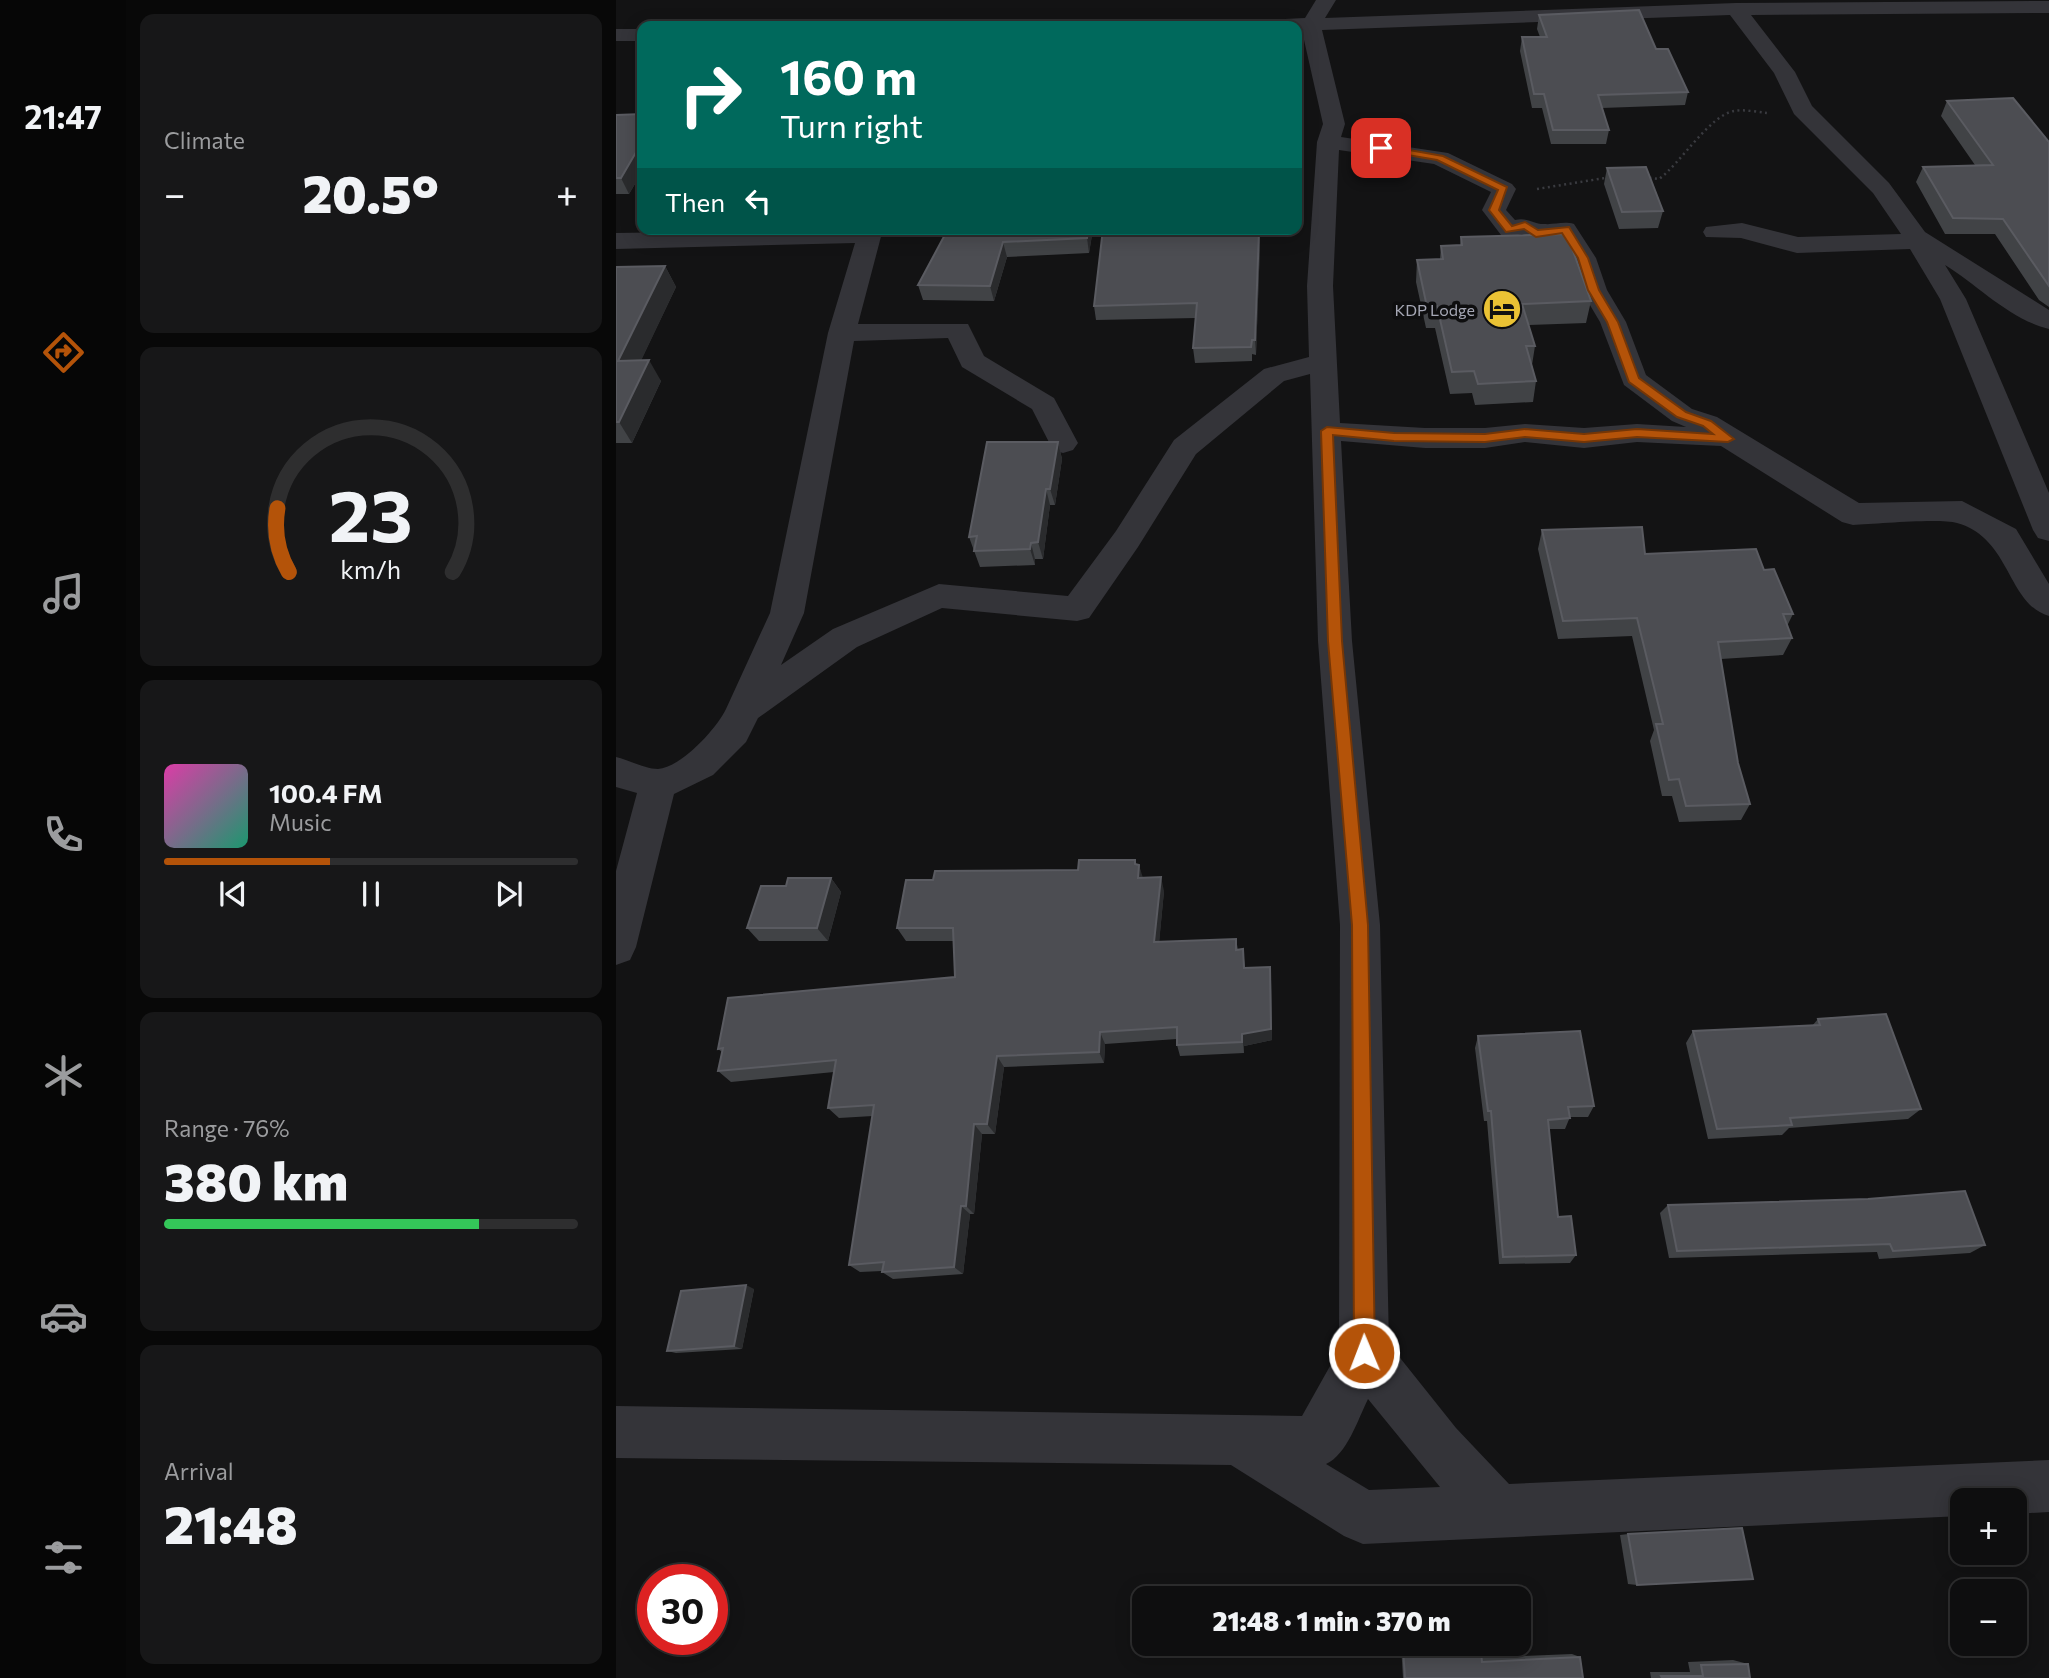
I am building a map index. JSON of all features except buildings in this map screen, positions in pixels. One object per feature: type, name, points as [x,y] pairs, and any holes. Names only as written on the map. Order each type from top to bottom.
[{"type":"street","points":[[1283,21],[1318,12],[2049,7]]},
{"type":"street","points":[[1736,9],[1784,72],[1802,109],[1881,188],[1953,299],[2049,530]]},
{"type":"street","points":[[616,1432],[1315,1442],[1332,1418],[1364,1353],[1360,925],[1335,641],[1320,286],[1328,142],[1334,124],[1318,12]]},
{"type":"street","points":[[616,35],[637,35]]},
{"type":"street","points":[[1328,142],[1440,158],[1503,189],[1494,210],[1510,230],[1525,225],[1536,233],[1565,229],[1583,258],[1594,290],[1613,322],[1633,379],[1682,415],[1707,424],[1853,514],[1962,512],[2005,537],[2037,592],[2049,604]]},
{"type":"street","points":[[1715,232],[1742,230],[1797,245],[1914,238],[1965,266],[2001,294],[2049,321]]},
{"type":"street","points":[[616,241],[785,235]]},
{"type":"street","points":[[616,772],[658,784],[700,765],[733,732],[744,709],[787,613],[842,333],[869,235]]},
{"type":"street","points":[[842,333],[958,330],[972,361],[1044,404],[1063,443]]},
{"type":"street","points":[[744,709],[845,638],[939,596],[1077,609],[1127,539],[1185,447],[1273,374],[1324,362]]},
{"type":"street","points":[[1327,431],[1394,437],[1485,438],[1525,433],[1584,438],[1637,433],[1728,439]]},
{"type":"street","points":[[616,947],[658,784]]},
{"type":"street","points":[[1364,1353],[1438,1446],[1498,1511]]},
{"type":"street","points":[[1237,1439],[1363,1517],[2049,1486]]},
{"type":"path","points":[[1637,177],[1659,179],[1669,172],[1690,142],[1703,137],[1709,127],[1733,111],[1768,113],[1802,109]]},
{"type":"path","points":[[1503,189],[1528,191],[1558,183],[1613,177]]},
{"type":"place","name":"KDP Lodge","points":[[1502,309]]},
{"type":"route","points":[[1364,1353],[1360,925],[1335,641],[1327,431],[1394,437],[1485,438],[1525,433],[1584,438],[1637,433],[1728,439],[1707,424],[1682,415],[1633,379],[1631,365],[1622,354],[1613,322],[1594,290],[1583,258],[1565,229],[1536,233],[1525,225],[1510,230],[1494,210],[1503,189],[1455,163],[1408,151],[1381,148]]}]
